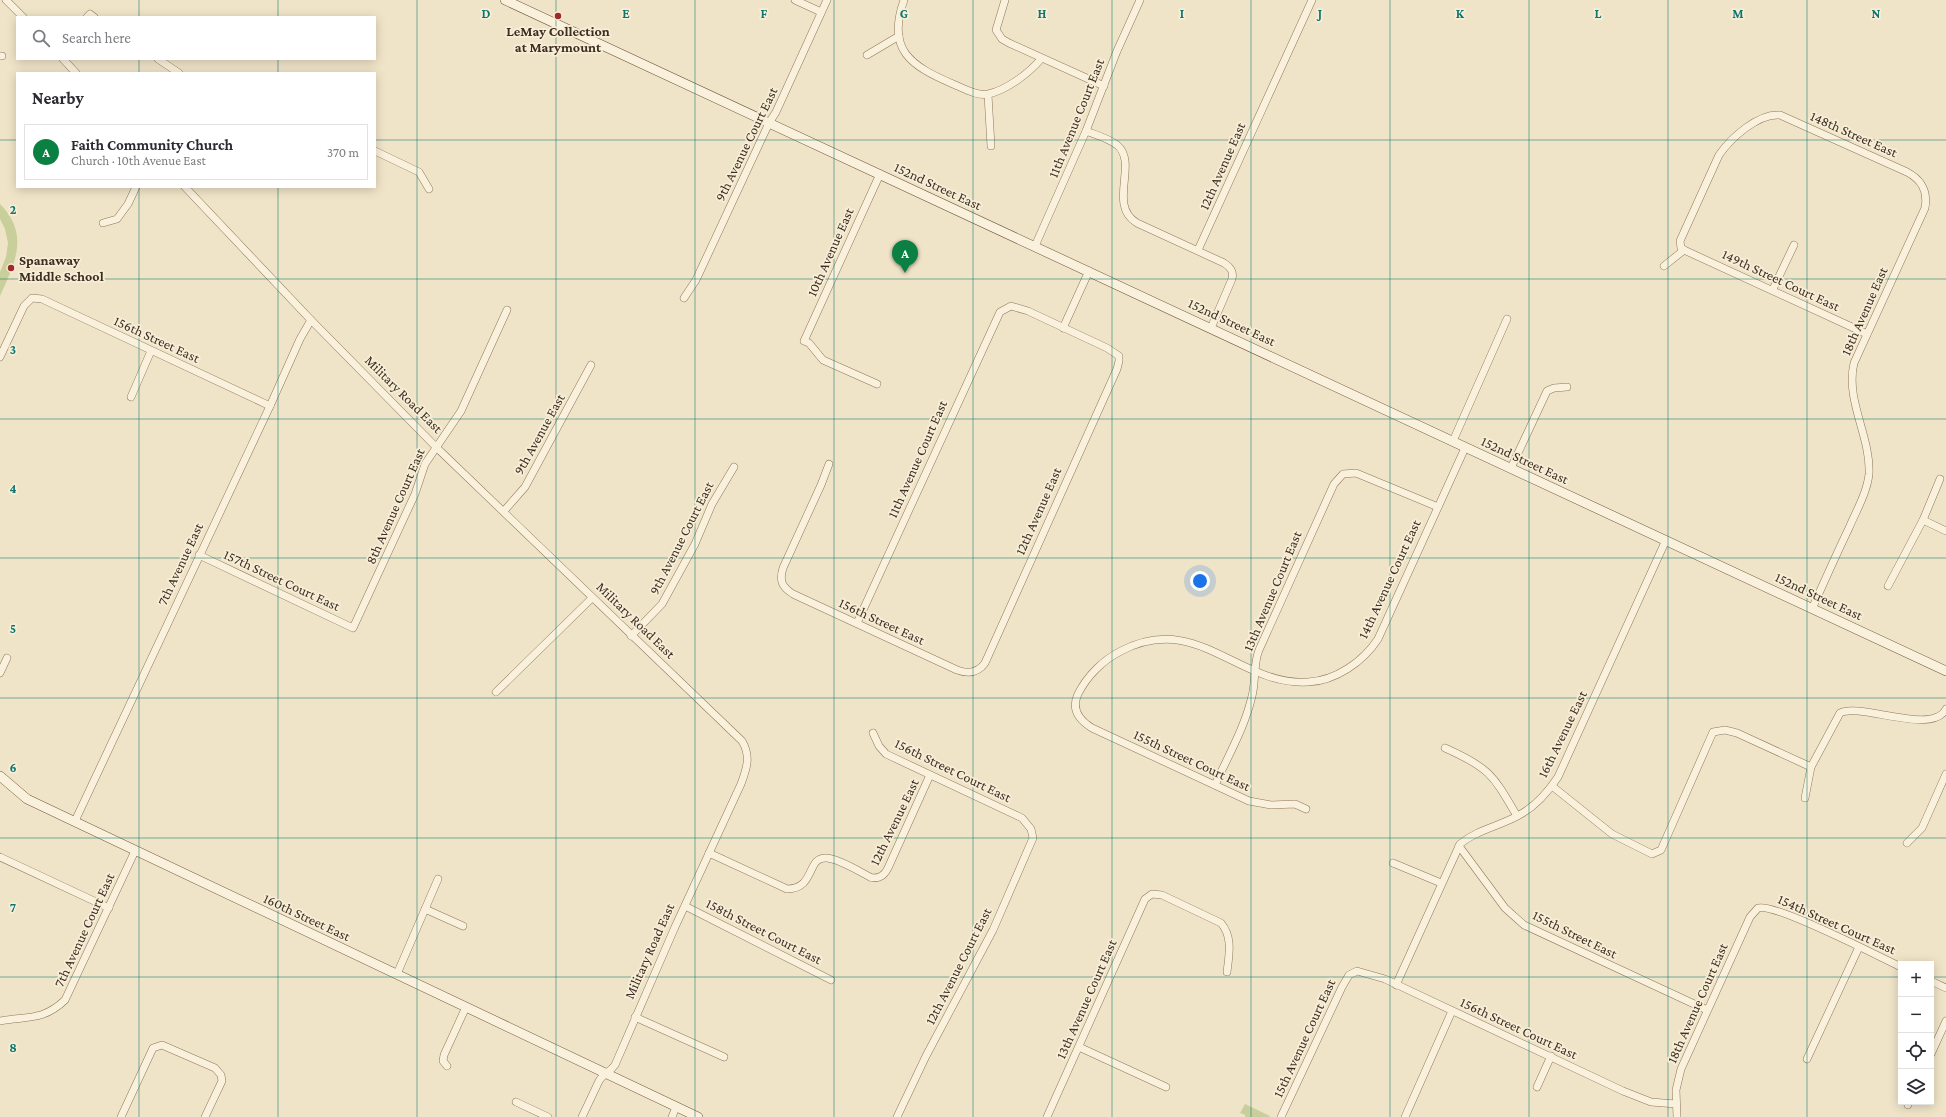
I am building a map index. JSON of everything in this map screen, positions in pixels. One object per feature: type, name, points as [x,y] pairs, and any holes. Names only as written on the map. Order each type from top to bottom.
[{"type":"main road","name":"152nd Street East","points":[[505,0],[1946,671]]},
{"type":"main road","name":"160th Street East","points":[[0,776],[27,799],[608,1074]]},
{"type":"main road","points":[[608,1074],[698,1117]]},
{"type":"street","points":[[6,0],[22,16]]},
{"type":"street","points":[[794,0],[821,12]]},
{"type":"street","name":"9th Avenue Court East","points":[[684,298],[696,280],[769,123],[776,112],[827,0]]},
{"type":"street","points":[[904,0],[899,16],[899,36],[903,50],[911,62],[969,91],[988,95],[1021,76],[1035,66],[1041,59]]},
{"type":"street","points":[[1005,0],[996,30],[1002,39],[1041,59],[1104,86]]},
{"type":"street","name":"11th Avenue Court East","points":[[1036,246],[1086,131],[1140,0]]},
{"type":"street","name":"12th Avenue East","points":[[1198,250],[1312,0]]},
{"type":"street","points":[[867,55],[899,36]]},
{"type":"street","points":[[64,60],[75,72]]},
{"type":"street","points":[[160,60],[178,72]]},
{"type":"street","points":[[988,95],[991,146]]},
{"type":"street","name":"148th Street East","points":[[1684,250],[1680,240],[1723,150],[1756,120],[1780,115],[1906,172],[1922,185]]},
{"type":"street","points":[[1086,131],[1110,141],[1121,150],[1124,164],[1124,202],[1128,217],[1137,223],[1198,250],[1231,268],[1233,275],[1211,328]]},
{"type":"street","points":[[376,151],[419,172],[429,189]]},
{"type":"street","name":"10th Avenue East","points":[[877,384],[823,360],[809,343],[804,341],[880,174]]},
{"type":"street","name":"18th Avenue East","points":[[1812,609],[1861,501],[1869,475],[1868,462],[1853,390],[1852,372],[1867,334],[1925,208],[1926,196],[1922,185]]},
{"type":"street","points":[[103,222],[117,219],[128,204],[136,188]]},
{"type":"street","name":"Military Road East","points":[[188,190],[311,320],[436,447],[742,741],[747,749],[747,770],[635,1017],[615,1065],[608,1074],[601,1076],[582,1117]]},
{"type":"street","points":[[1773,289],[1794,244]]},
{"type":"street","points":[[1664,266],[1684,250]]},
{"type":"street","name":"149th Street Court East","points":[[1684,250],[1773,289],[1867,334]]},
{"type":"street","points":[[1063,328],[1089,272]]},
{"type":"street","name":"156th Street East","points":[[0,357],[24,306],[32,298],[42,299],[270,406]]},
{"type":"street","name":"11th Avenue Court East","points":[[857,623],[996,317],[1006,308],[1011,306],[1020,308],[1063,328]]},
{"type":"street","name":"8th Avenue Court East","points":[[353,628],[416,494],[425,464],[461,411],[506,310]]},
{"type":"street","points":[[1453,441],[1507,319]]},
{"type":"street","name":"7th Avenue East","points":[[75,821],[300,340],[311,320]]},
{"type":"street","name":"12th Avenue East","points":[[976,671],[985,663],[1117,369],[1119,358],[1106,348],[1063,328]]},
{"type":"street","points":[[131,397],[150,351]]},
{"type":"street","name":"9th Avenue East","points":[[504,511],[525,487],[591,365]]},
{"type":"street","points":[[1511,468],[1547,391],[1554,388],[1567,387]]},
{"type":"street","name":"14th Avenue Court East","points":[[1076,712],[1078,694],[1097,669],[1117,653],[1143,642],[1168,639],[1190,642],[1213,650],[1255,670],[1282,680],[1309,682],[1332,677],[1355,663],[1369,651],[1378,639],[1465,448]]},
{"type":"street","name":"156th Street East","points":[[829,464],[783,568],[781,583],[784,588],[793,594],[957,670],[967,674],[976,671]]},
{"type":"street","name":"9th Avenue Court East","points":[[631,636],[662,604],[695,544],[712,504],[734,467]]},
{"type":"street","name":"13th Avenue Court East","points":[[1215,785],[1245,719],[1253,695],[1256,658],[1259,650],[1329,494],[1339,478],[1347,472],[1356,473],[1438,507]]},
{"type":"street","points":[[1888,586],[1923,520],[1940,479]]},
{"type":"street","points":[[1923,520],[1946,531]]},
{"type":"street","name":"16th Avenue East","points":[[1396,985],[1459,846],[1476,832],[1517,816],[1542,799],[1552,786],[1566,762],[1666,540]]},
{"type":"street","name":"157th Street Court East","points":[[199,555],[353,628]]},
{"type":"street","points":[[496,692],[592,598]]},
{"type":"street","points":[[0,674],[7,658]]},
{"type":"street","points":[[1805,798],[1811,767],[1836,718],[1843,711],[1919,719],[1935,717],[1946,712]]},
{"type":"street","name":"155th Street Court East","points":[[1076,712],[1080,720],[1092,728],[1249,801],[1271,805],[1296,804],[1306,809]]},
{"type":"street","points":[[1552,786],[1612,834],[1648,853],[1656,853],[1661,850],[1713,732],[1725,730],[1736,733],[1811,767]]},
{"type":"street","name":"156th Street Court East","points":[[873,733],[879,746],[886,754],[1022,818],[1029,825]]},
{"type":"street","points":[[1445,748],[1465,757],[1489,772],[1517,816]]},
{"type":"street","points":[[1907,843],[1922,828],[1946,774]]},
{"type":"street","name":"12th Avenue East","points":[[709,853],[787,889],[799,888],[805,882],[815,863],[823,858],[832,859],[872,878],[878,878],[885,874],[930,775]]},
{"type":"street","name":"12th Avenue Court East","points":[[897,1117],[926,1056],[993,930],[1031,845],[1033,838],[1029,825]]},
{"type":"street","name":"155th Street East","points":[[1459,846],[1505,908],[1524,924],[1707,1010]]},
{"type":"street","name":"7th Avenue Court East","points":[[0,1021],[45,1015],[65,1000],[135,851]]},
{"type":"street","points":[[0,858],[109,908]]},
{"type":"street","points":[[1393,863],[1441,883]]},
{"type":"street","points":[[397,974],[438,879]]},
{"type":"street","name":"13th Avenue Court East","points":[[1047,1117],[1142,904],[1152,894],[1169,898],[1221,923],[1225,928],[1229,939],[1227,972]]},
{"type":"street","name":"158th Street Court East","points":[[685,906],[831,980]]},
{"type":"street","name":"18th Avenue Court East","points":[[1677,1117],[1676,1104],[1679,1074],[1750,917],[1754,911],[1761,906]]},
{"type":"street","name":"154th Street Court East","points":[[1761,906],[1792,916],[1898,966]]},
{"type":"street","points":[[425,909],[463,926]]},
{"type":"street","points":[[1807,1059],[1859,947]]},
{"type":"street","name":"156th Street Court East","points":[[1353,972],[1357,971],[1372,974],[1623,1091],[1651,1102],[1676,1104]]},
{"type":"street","name":"15th Avenue Court East","points":[[1281,1117],[1342,986],[1353,972]]},
{"type":"street","points":[[1934,982],[1946,988]]},
{"type":"street","points":[[447,1066],[443,1061],[444,1055],[466,1007]]},
{"type":"street","points":[[1405,1117],[1452,1011]]},
{"type":"street","points":[[635,1017],[724,1057]]},
{"type":"street","points":[[1934,1047],[1946,1021]]},
{"type":"street","points":[[121,1117],[153,1048],[162,1045],[215,1068],[221,1075],[222,1080],[206,1117]]},
{"type":"street","points":[[1078,1047],[1166,1087]]},
{"type":"street","points":[[1537,1087],[1550,1056]]},
{"type":"street","points":[[516,1102],[548,1117]]},
{"type":"street","points":[[672,1117],[676,1107]]},
{"type":"green space","points":[[0,204],[9,215],[15,226],[17,249],[11,272],[0,296],[0,272],[6,257],[8,243],[5,229],[0,219]]},
{"type":"green space","points":[[1245,1104],[1270,1116],[1245,1117],[1245,1115],[1240,1113]]},
{"type":"place","name":"LeMay Collection at Marymount","points":[[558,16]]},
{"type":"place","name":"Spanaway Middle School","points":[[11,268]]},
{"type":"place","name":"Faith Community Church","points":[[905,273]]}]
